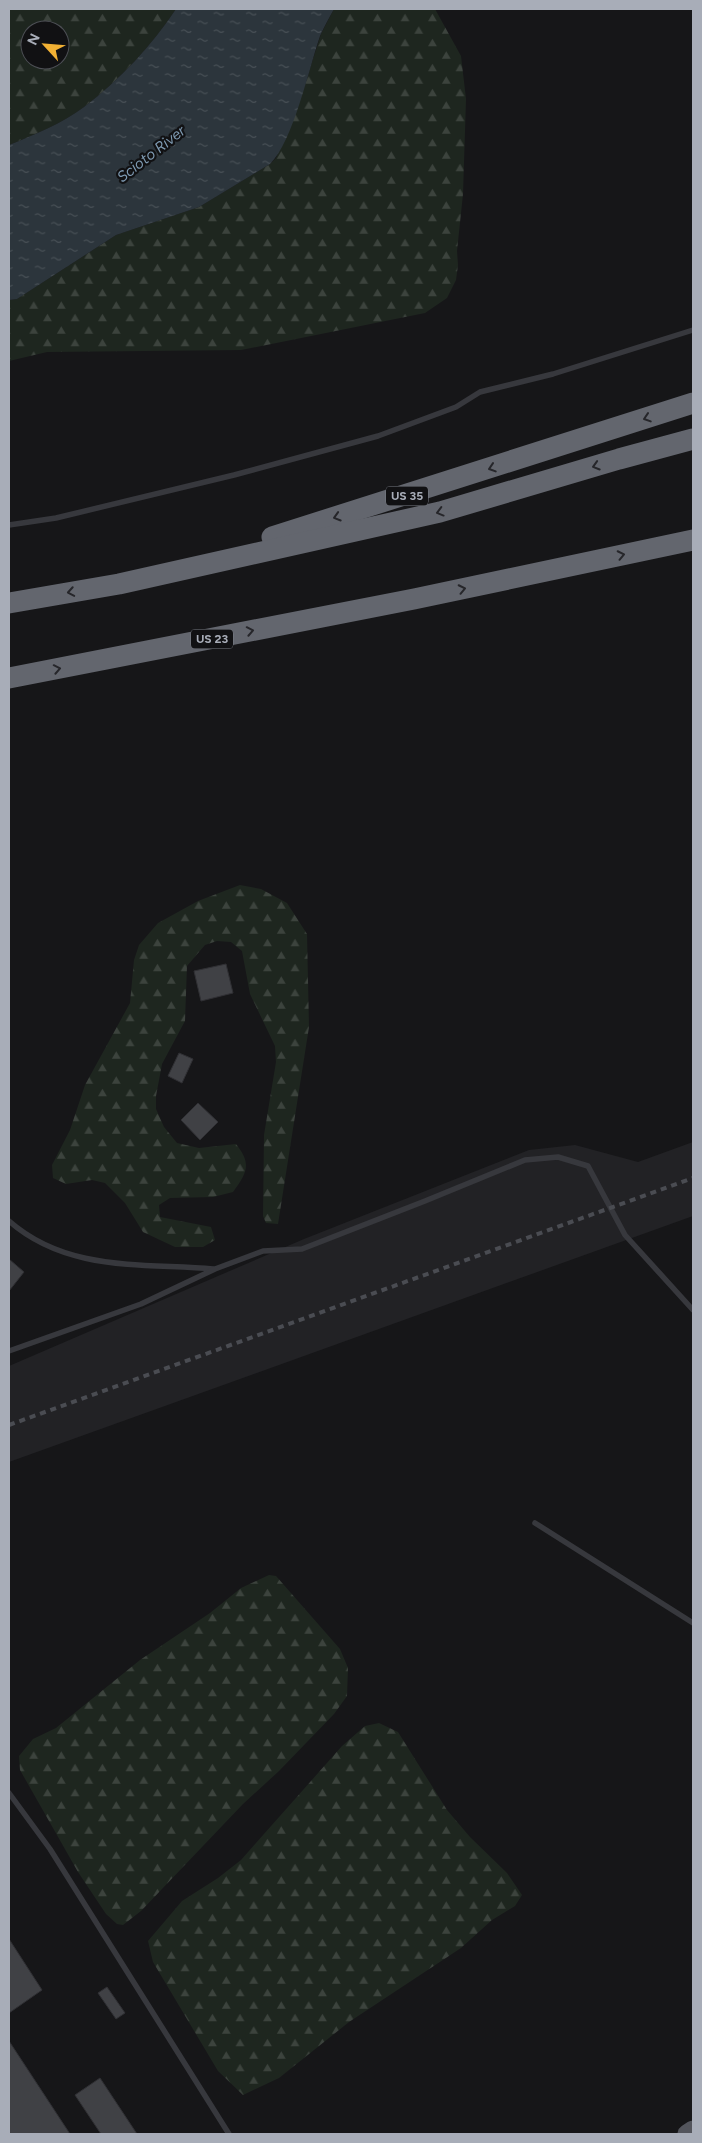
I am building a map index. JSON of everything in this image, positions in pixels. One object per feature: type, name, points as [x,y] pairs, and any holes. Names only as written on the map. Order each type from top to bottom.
[{"type":"highway","name":"US 35","points":[[119,584],[426,490],[693,403]]},
{"type":"highway","points":[[9,603],[119,584],[440,512],[693,439]]},
{"type":"highway","name":"US 23","points":[[9,678],[414,599],[693,540]]},
{"type":"main road","points":[[687,2134],[693,2130]]},
{"type":"lane","points":[[9,525],[56,518],[197,484],[378,436],[456,407],[480,392],[553,374],[693,330]]},
{"type":"lane","points":[[9,1351],[142,1304],[215,1269],[263,1251],[302,1249],[525,1160],[558,1157],[588,1166],[625,1235],[693,1310]]},
{"type":"lane","points":[[9,1221],[21,1232],[69,1256],[137,1266],[215,1269]]},
{"type":"lane","points":[[535,1523],[693,1623]]},
{"type":"lane","points":[[9,1793],[50,1849],[229,2134]]},
{"type":"shaded area","points":[[693,1142],[693,1216],[9,1462],[9,1366],[304,1239],[529,1150],[575,1145],[638,1162]]},
{"type":"green space","points":[[9,9],[176,9],[157,36],[97,97],[76,113],[38,133],[9,145]]},
{"type":"green space","points":[[334,9],[435,9],[461,56],[466,99],[463,194],[456,280],[447,298],[425,313],[241,350],[47,352],[9,361],[9,300],[17,299],[116,235],[199,207],[270,164],[276,158],[302,94],[321,34]]},
{"type":"green space","points":[[240,885],[261,889],[287,903],[307,934],[309,1027],[278,1224],[266,1223],[263,1216],[264,1135],[276,1062],[275,1046],[250,994],[242,951],[231,942],[217,941],[205,945],[187,966],[185,1021],[162,1064],[156,1096],[156,1109],[164,1127],[177,1143],[199,1148],[236,1144],[244,1157],[246,1168],[242,1179],[233,1192],[213,1197],[170,1198],[159,1205],[160,1217],[211,1227],[215,1240],[203,1247],[175,1247],[143,1232],[125,1203],[105,1183],[92,1180],[66,1184],[53,1178],[52,1165],[70,1130],[85,1085],[130,1003],[134,960],[139,945],[158,923],[198,901]]},
{"type":"green space","points":[[269,1575],[276,1576],[340,1649],[348,1668],[347,1696],[334,1714],[279,1771],[243,1804],[141,1911],[123,1925],[117,1924],[106,1914],[78,1872],[20,1770],[19,1756],[33,1739],[56,1728],[140,1660],[210,1613],[241,1588]]},
{"type":"green space","points":[[379,1723],[398,1732],[447,1810],[470,1837],[507,1873],[522,1895],[515,1906],[492,1920],[461,1948],[349,2022],[279,2078],[243,2095],[218,2071],[153,1962],[148,1941],[182,1901],[218,1878],[241,1860],[342,1746],[365,1726]]},
{"type":"water","name":"Scioto River","points":[[176,9],[334,9],[320,36],[300,104],[286,139],[278,153],[270,164],[199,207],[116,235],[17,299],[9,300],[9,145],[58,123],[76,113],[97,97],[157,36]]},
{"type":"building","points":[[226,964],[233,993],[201,1001],[194,971]]},
{"type":"building","points":[[179,1053],[193,1059],[182,1083],[168,1076]]},
{"type":"building","points":[[198,1103],[218,1122],[200,1140],[181,1120]]},
{"type":"building","points":[[9,1259],[24,1272],[9,1291]]},
{"type":"building","points":[[9,1939],[42,1990],[9,2013]]},
{"type":"building","points":[[107,1987],[125,2013],[116,2019],[98,1993]]},
{"type":"building","points":[[9,2041],[70,2134],[9,2134]]},
{"type":"building","points":[[100,2078],[137,2134],[101,2134],[75,2095]]},
{"type":"railway","points":[[9,1425],[693,1178]]}]
